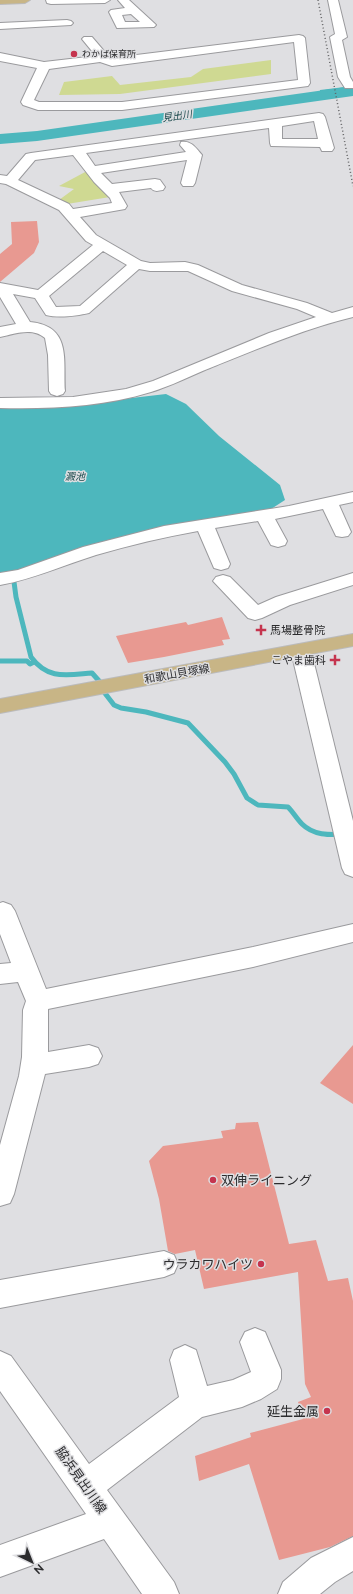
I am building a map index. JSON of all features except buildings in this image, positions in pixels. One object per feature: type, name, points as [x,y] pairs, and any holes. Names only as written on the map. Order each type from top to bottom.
[{"type":"main road","points":[[6,0],[25,0]]},
{"type":"main road","name":"和歌山貝塚線","points":[[0,706],[301,651],[353,640]]},
{"type":"street","points":[[51,1],[105,0]]},
{"type":"street","points":[[123,0],[134,10]]},
{"type":"street","points":[[347,4],[333,3],[341,20],[344,78],[349,85]]},
{"type":"street","points":[[0,26],[68,23]]},
{"type":"street","points":[[44,66],[27,102],[38,106],[122,106],[304,83],[299,38],[112,62],[106,60],[88,40]]},
{"type":"street","points":[[0,57],[44,66],[104,58]]},
{"type":"street","points":[[275,123],[276,143],[327,146],[319,117],[179,136],[78,151],[31,157],[5,180],[64,207],[91,238],[136,264],[150,267],[185,266],[193,268],[237,288],[302,306],[330,318]]},
{"type":"street","points":[[179,136],[194,155]]},
{"type":"street","points":[[70,214],[120,206],[116,197],[92,170],[78,151]]},
{"type":"street","points":[[92,170],[194,155]]},
{"type":"street","points":[[188,183],[194,155]]},
{"type":"street","points":[[108,189],[155,183],[158,187]]},
{"type":"street","points":[[0,288],[41,295],[102,245]]},
{"type":"street","points":[[41,295],[51,312],[84,310],[136,264]]},
{"type":"street","points":[[0,288],[5,293],[24,325]]},
{"type":"street","points":[[0,403],[84,400],[118,396],[166,382],[204,364],[330,318],[353,312]]},
{"type":"street","points":[[0,332],[24,325]]},
{"type":"street","points":[[0,326],[24,325],[36,327],[48,332],[54,338],[57,391]]},
{"type":"street","points":[[0,580],[22,575],[42,567],[164,531],[264,515],[353,497]]},
{"type":"street","points":[[329,503],[342,532]]},
{"type":"street","points":[[264,515],[278,541]]},
{"type":"street","points":[[204,524],[222,573],[255,614],[283,601],[353,579]]},
{"type":"street","points":[[301,651],[353,868]]},
{"type":"street","points":[[0,1194],[34,1065],[35,1010],[38,1001],[3,911]]},
{"type":"street","points":[[38,1001],[253,957],[353,933]]},
{"type":"street","points":[[0,974],[26,971]]},
{"type":"street","points":[[34,1065],[89,1056]]},
{"type":"street","points":[[0,1294],[82,1287],[155,1271]]},
{"type":"street","points":[[86,1486],[196,1403],[214,1400],[256,1387],[266,1379],[266,1370],[255,1342]]},
{"type":"street","points":[[184,1360],[196,1403]]},
{"type":"street","name":"脇浜見出川線","points":[[0,1366],[162,1594]]},
{"type":"street","points":[[0,1561],[110,1521]]},
{"type":"street","points":[[295,1594],[323,1570],[353,1553]]},
{"type":"green space","points":[[271,60],[271,74],[120,94],[59,95],[64,82],[112,76],[120,85],[191,77],[203,69]]},
{"type":"green space","points":[[87,171],[110,197],[67,204],[59,200],[74,189],[59,186]]},
{"type":"water","points":[[353,86],[353,94],[319,99],[320,90]]},
{"type":"water","name":"澱池","points":[[166,394],[186,404],[219,436],[280,485],[285,500],[268,511],[197,521],[102,543],[48,559],[27,570],[0,577],[0,406],[97,402]]},
{"type":"waterway","name":"見出川","points":[[0,139],[37,136],[353,91]]},
{"type":"waterway","points":[[13,576],[14,583]]},
{"type":"waterway","points":[[14,582],[16,597],[31,657],[37,664],[51,673],[66,675],[92,673],[100,682]]},
{"type":"waterway","points":[[0,661],[27,661],[30,664],[34,662]]},
{"type":"waterway","points":[[104,692],[114,705],[121,708],[146,712],[188,723],[225,762],[234,774],[247,798],[258,805],[288,807],[302,824],[313,831],[333,835],[353,834]]},
{"type":"railway","points":[[318,0],[353,186]]},
{"type":"place","name":"わかば保育所","points":[[74,54]]},
{"type":"place","name":"馬場整骨院","points":[[261,630]]},
{"type":"place","name":"こやま歯科","points":[[335,660]]},
{"type":"place","name":"双伸ライニング","points":[[213,1180]]},
{"type":"place","name":"ウラカワハイツ","points":[[261,1264]]},
{"type":"place","name":"延生金属","points":[[327,1411]]}]
